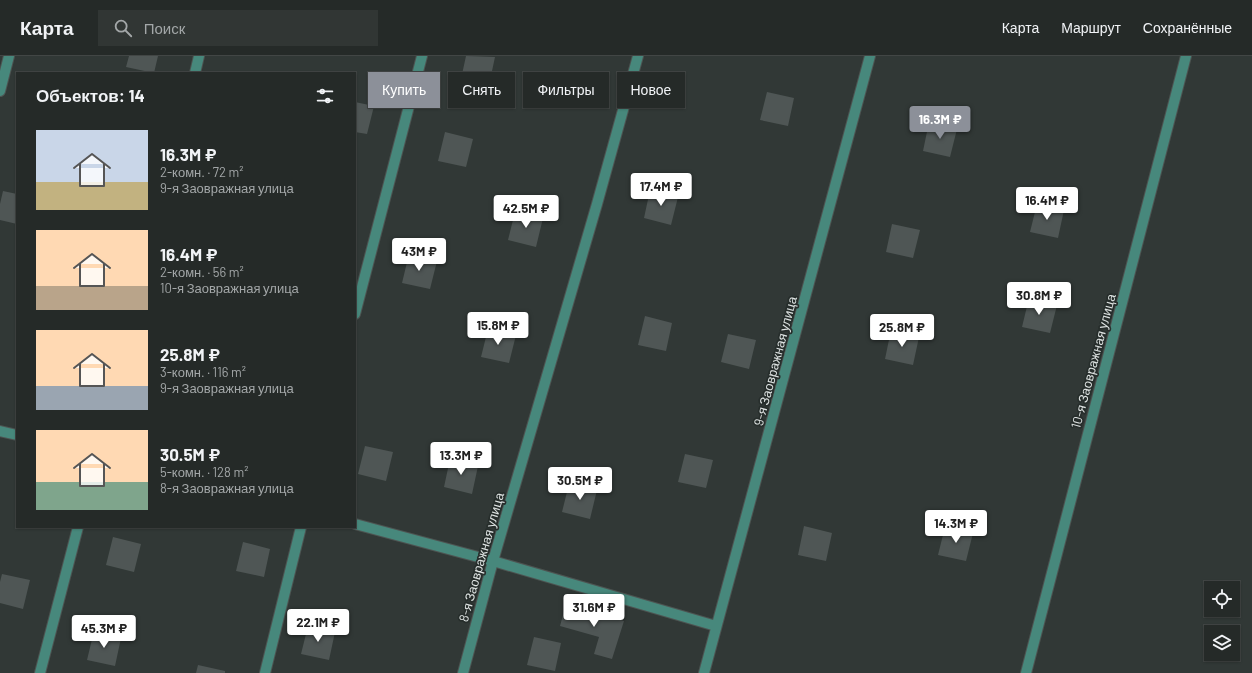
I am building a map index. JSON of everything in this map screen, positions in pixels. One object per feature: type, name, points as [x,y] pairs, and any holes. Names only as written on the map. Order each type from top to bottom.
[{"type":"street","points":[[0,91],[9,56]]},
{"type":"street","points":[[195,72],[199,56]]},
{"type":"street","points":[[356,310],[422,56]]},
{"type":"street","name":"8-я Заовражная улица","points":[[463,673],[492,561],[597,204],[638,56]]},
{"type":"street","name":"9-я Заовражная улица","points":[[704,673],[815,266],[870,56]]},
{"type":"street","name":"10-я Заовражная улица","points":[[1026,673],[1186,56]]},
{"type":"street","points":[[0,431],[16,435]]},
{"type":"street","points":[[356,524],[492,561],[716,626]]},
{"type":"street","points":[[40,673],[78,528]]},
{"type":"street","points":[[265,673],[301,528]]},
{"type":"building","points":[[129,56],[158,56],[154,72],[126,67]]},
{"type":"building","points":[[466,56],[495,57],[492,72],[463,72]]},
{"type":"building","points":[[767,92],[794,98],[788,126],[760,120]]},
{"type":"building","points":[[356,102],[368,105],[368,108],[374,108],[367,134],[356,132]]},
{"type":"building","points":[[929,122],[957,129],[950,157],[923,151]]},
{"type":"building","points":[[445,132],[473,139],[466,167],[438,161]]},
{"type":"building","points":[[650,190],[678,197],[671,225],[644,218]]},
{"type":"building","points":[[3,191],[16,194],[16,224],[0,220],[0,204]]},
{"type":"building","points":[[1037,204],[1064,210],[1058,238],[1030,232]]},
{"type":"building","points":[[515,212],[543,218],[536,247],[508,240]]},
{"type":"building","points":[[892,224],[920,230],[913,258],[886,252]]},
{"type":"building","points":[[409,254],[437,261],[430,289],[402,283]]},
{"type":"building","points":[[1029,298],[1057,305],[1050,333],[1022,327]]},
{"type":"building","points":[[645,316],[672,323],[666,351],[638,345]]},
{"type":"building","points":[[488,329],[516,335],[509,363],[481,357]]},
{"type":"building","points":[[891,330],[919,337],[913,365],[885,359]]},
{"type":"building","points":[[728,334],[756,340],[749,369],[721,362]]},
{"type":"building","points":[[365,446],[393,452],[386,481],[358,474]]},
{"type":"building","points":[[685,454],[713,460],[706,488],[678,482]]},
{"type":"building","points":[[450,459],[478,466],[472,494],[444,487]]},
{"type":"building","points":[[569,484],[597,490],[590,519],[562,512]]},
{"type":"building","points":[[804,526],[832,533],[826,561],[798,555]]},
{"type":"building","points":[[945,527],[973,533],[966,561],[938,555]]},
{"type":"building","points":[[113,537],[141,544],[134,572],[106,565]]},
{"type":"building","points":[[243,542],[270,549],[264,577],[236,571]]},
{"type":"building","points":[[2,574],[30,580],[23,609],[0,603],[0,582]]},
{"type":"building","points":[[566,604],[624,621],[612,659],[594,654],[599,637],[560,626]]},
{"type":"building","points":[[308,626],[335,632],[329,660],[301,654]]},
{"type":"building","points":[[94,631],[121,638],[115,666],[87,660]]},
{"type":"building","points":[[534,637],[561,643],[555,671],[527,665]]},
{"type":"building","points":[[198,665],[225,671],[225,673],[196,673]]}]
